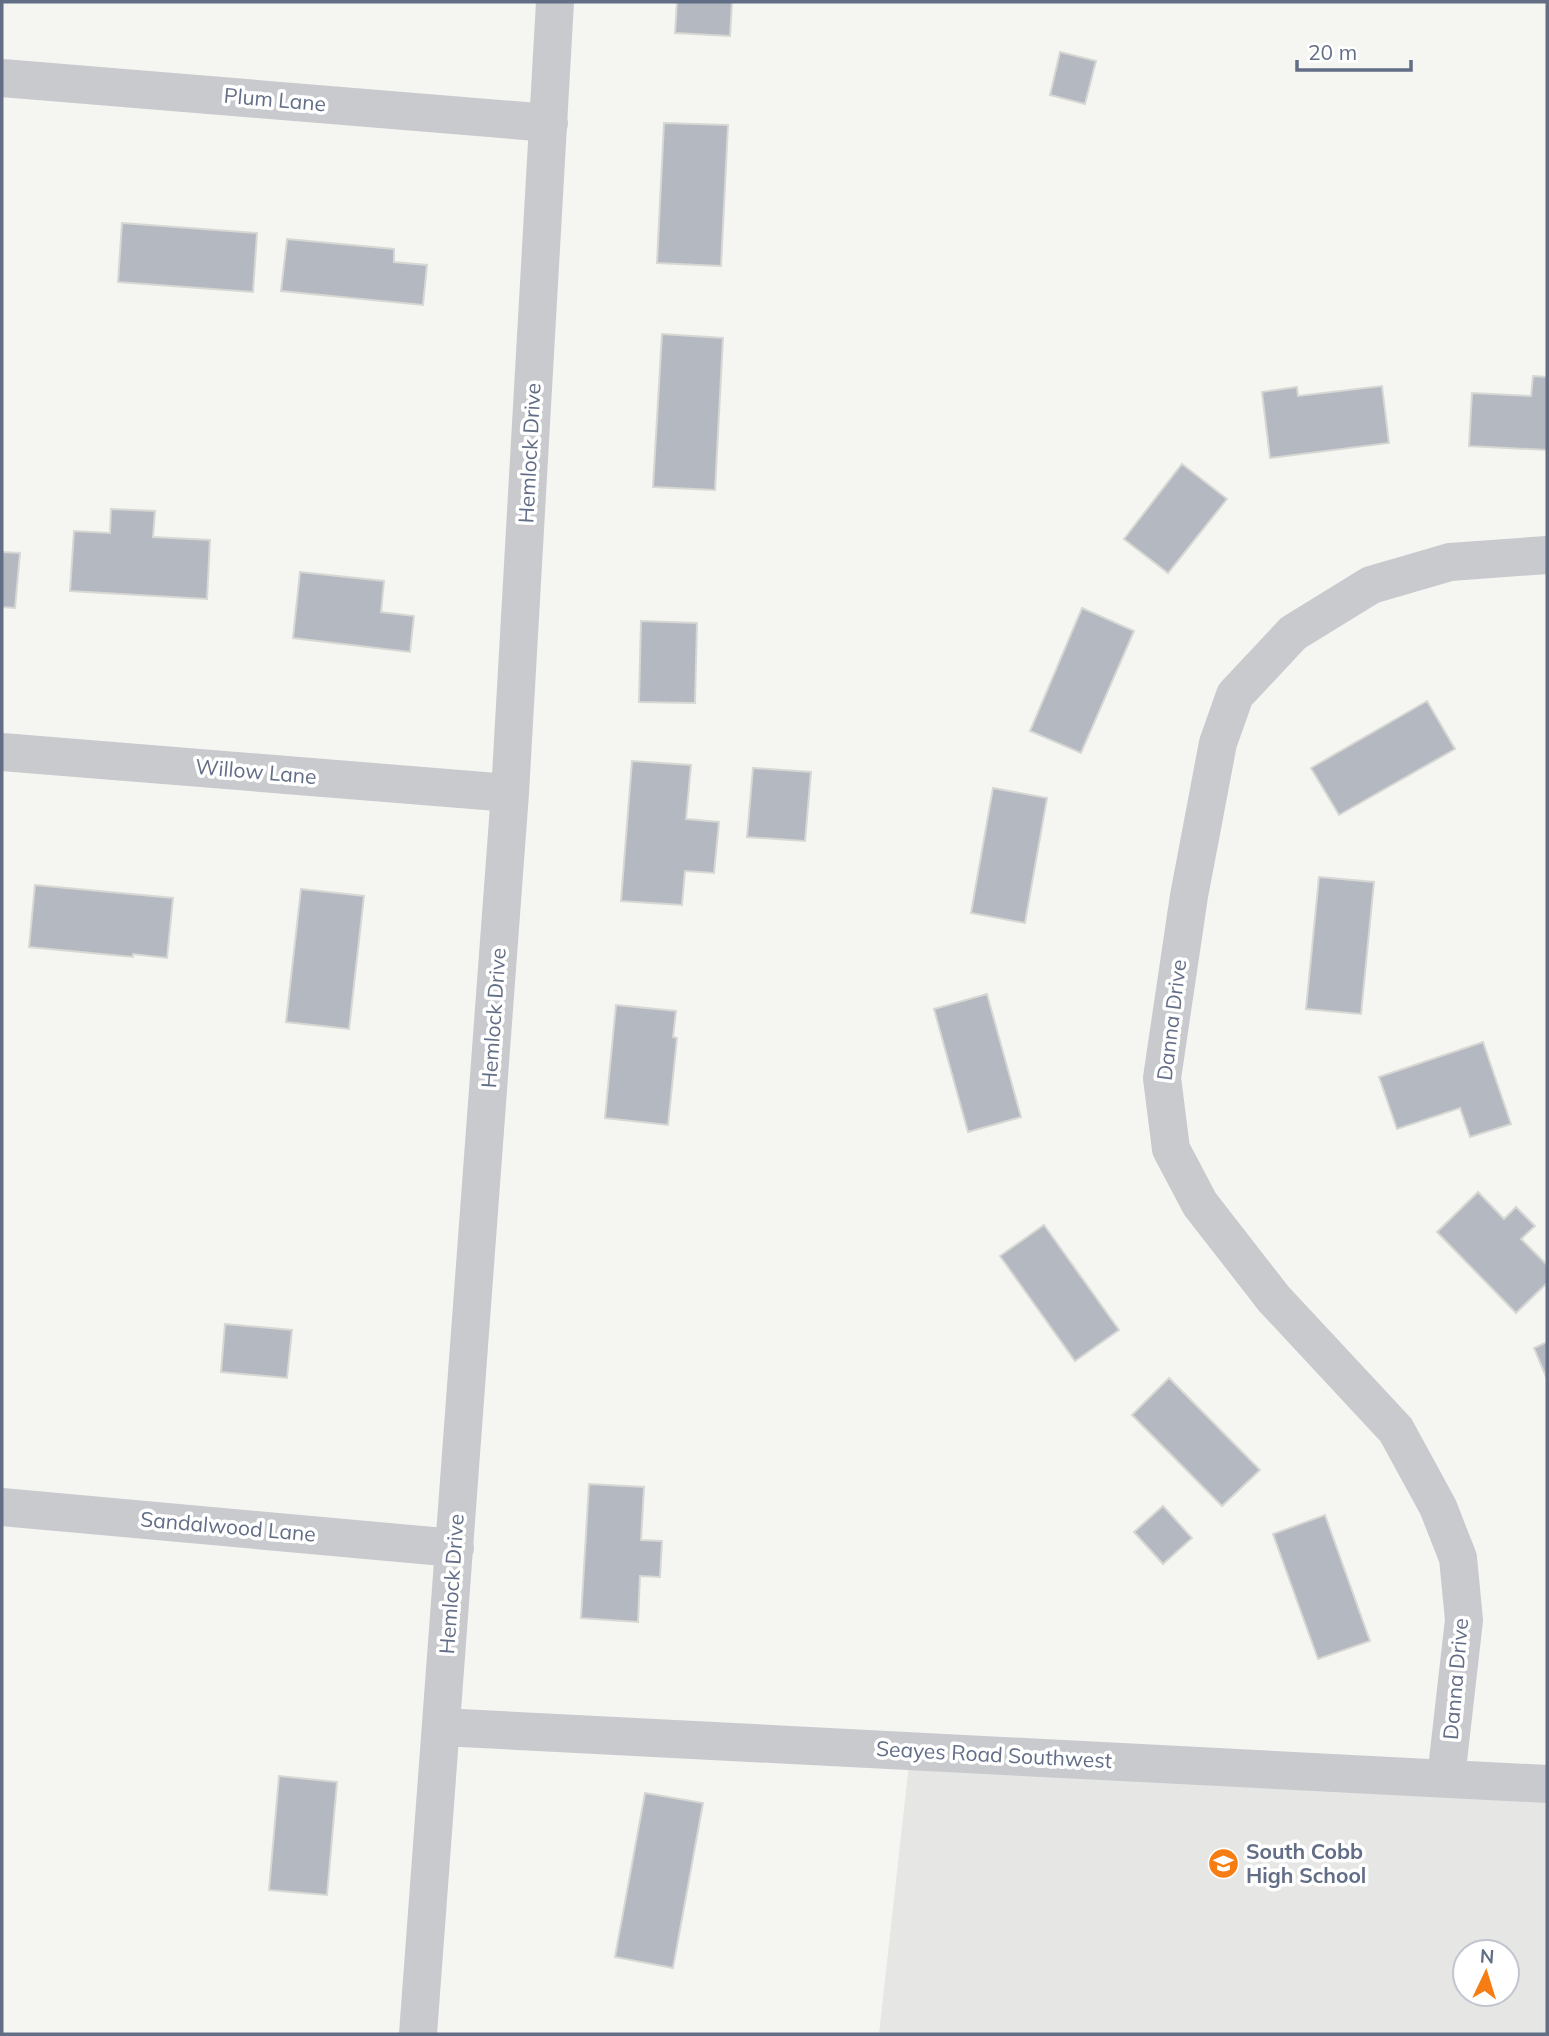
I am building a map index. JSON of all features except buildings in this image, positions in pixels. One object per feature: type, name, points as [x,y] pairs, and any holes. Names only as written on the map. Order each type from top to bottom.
[{"type":"street","name":"Hemlock Drive","points":[[418,2034],[510,793],[555,2]]},
{"type":"street","name":"Plum Lane","points":[[2,78],[549,123]]},
{"type":"street","name":"Danna Drive","points":[[1446,1778],[1464,1620],[1458,1558],[1438,1507],[1396,1430],[1273,1299],[1200,1204],[1171,1149],[1162,1078],[1189,896],[1218,743],[1235,695],[1293,633],[1371,586],[1450,562],[1547,555]]},
{"type":"street","name":"Willow Lane","points":[[2,752],[510,793]]},
{"type":"street","name":"Sandalwood Lane","points":[[2,1507],[455,1548]]},
{"type":"street","name":"Seayes Road Southwest","points":[[442,1727],[1547,1784]]},
{"type":"shaded area","name":"South Cobb High School","points":[[912,1737],[1547,1776],[1547,2034],[879,2034]]},
{"type":"place","name":"South Cobb High School","points":[[1223,1864]]}]
